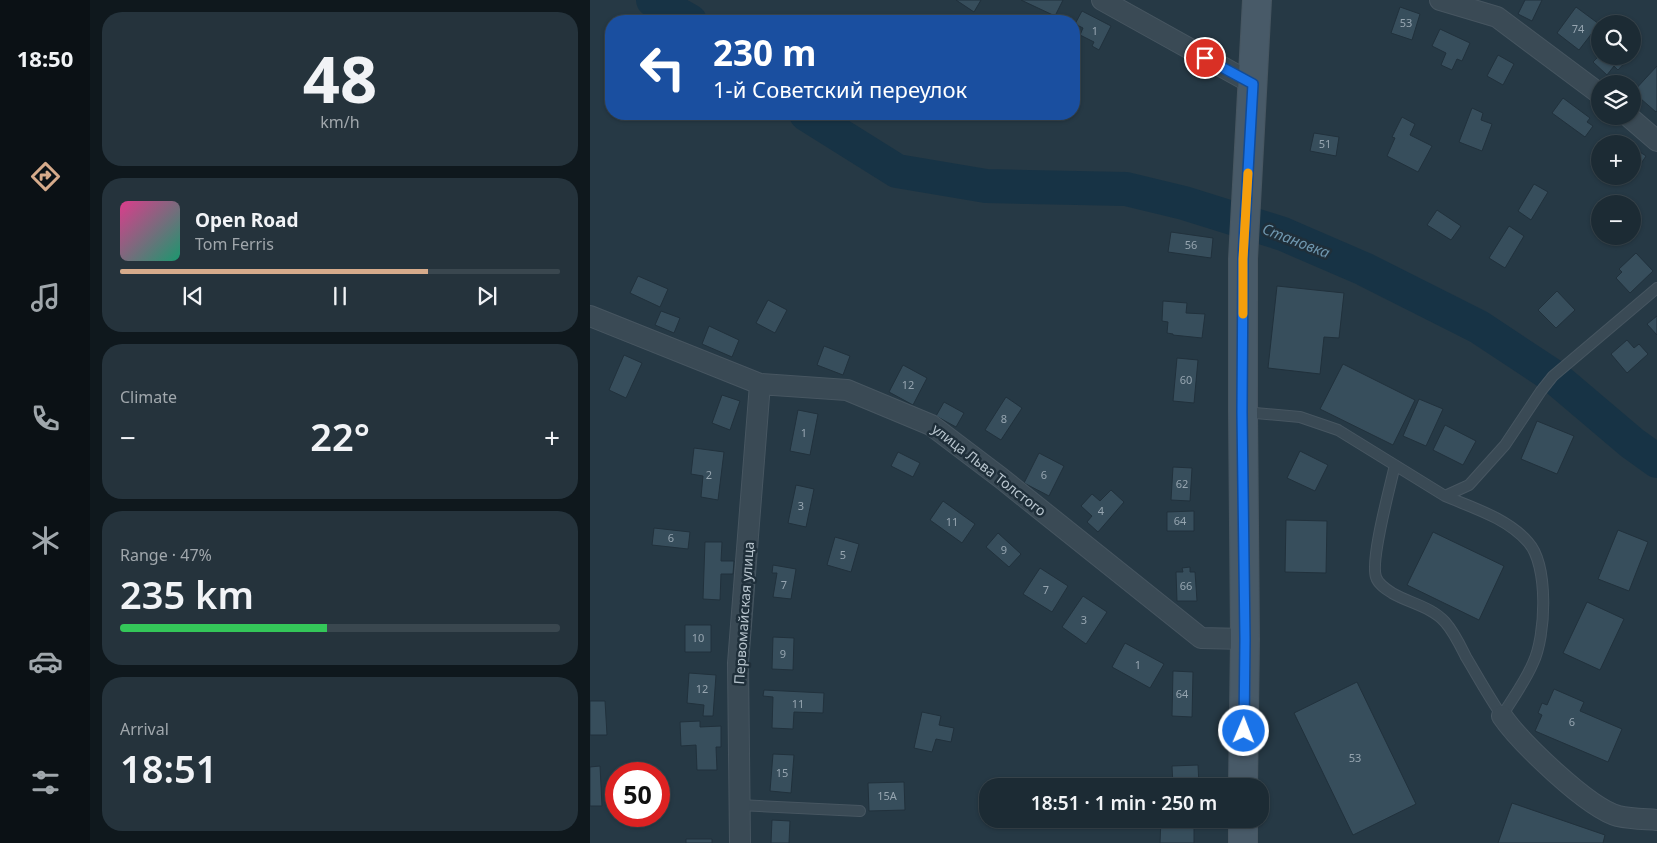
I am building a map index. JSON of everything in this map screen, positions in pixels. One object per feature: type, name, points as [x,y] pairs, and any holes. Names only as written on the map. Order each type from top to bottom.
[{"type":"main road","points":[[1243,778],[1245,639],[1242,412],[1243,259],[1257,0]]},
{"type":"main road","points":[[1242,843],[1243,828]]},
{"type":"street","points":[[1102,0],[1253,84]]},
{"type":"street","points":[[1440,0],[1497,17],[1591,87]]},
{"type":"street","points":[[1638,125],[1657,141]]},
{"type":"street","name":"улица Льва Толстого","points":[[590,316],[760,384],[847,390],[932,425],[1201,638],[1245,639]]},
{"type":"street","name":"Первомайская улица","points":[[740,843],[738,663],[760,384]]},
{"type":"street","points":[[1502,716],[1521,738],[1560,776],[1593,803],[1618,816],[1657,820]]},
{"type":"lane","points":[[1445,496],[1469,484],[1505,445],[1541,390],[1553,376],[1657,288]]},
{"type":"lane","points":[[1242,412],[1300,417],[1338,430],[1395,465],[1445,496],[1488,514],[1510,526],[1529,542],[1537,557],[1542,583],[1543,627],[1534,662],[1502,716],[1444,620],[1434,612],[1399,597],[1384,588],[1376,578],[1375,562],[1378,544],[1395,465]]},
{"type":"lane","points":[[739,805],[860,811]]},
{"type":"building","points":[[956,0],[981,0],[974,12]]},
{"type":"building","points":[[1021,0],[1063,0],[1056,15]]},
{"type":"building","points":[[1525,0],[1542,0],[1532,21],[1518,14]]},
{"type":"building","points":[[1400,7],[1420,14],[1412,40],[1391,33]]},
{"type":"building","points":[[1576,7],[1591,18],[1591,34],[1579,50],[1557,33]]},
{"type":"building","points":[[1082,11],[1111,26],[1099,50],[1092,46],[1094,42],[1080,35],[1083,28],[1080,26],[1080,15]]},
{"type":"building","points":[[1440,29],[1470,43],[1462,61],[1457,59],[1452,70],[1441,65],[1446,53],[1432,46]]},
{"type":"building","points":[[1498,55],[1514,64],[1503,85],[1487,76]]},
{"type":"building","points":[[1596,65],[1623,65],[1618,70],[1614,66],[1607,75]]},
{"type":"building","points":[[1657,66],[1656,112],[1641,99],[1641,83]]},
{"type":"building","points":[[1563,98],[1590,118],[1587,122],[1593,126],[1585,137],[1552,113]]},
{"type":"building","points":[[1472,108],[1483,113],[1481,120],[1492,124],[1482,151],[1459,142]]},
{"type":"building","points":[[1402,117],[1415,124],[1410,135],[1432,146],[1418,172],[1387,156],[1395,138],[1392,137]]},
{"type":"building","points":[[1314,133],[1339,137],[1336,156],[1310,151]]},
{"type":"building","points":[[1641,153],[1646,156],[1641,164]]},
{"type":"building","points":[[1534,184],[1548,192],[1531,220],[1518,211]]},
{"type":"building","points":[[1437,210],[1461,226],[1451,240],[1427,225]]},
{"type":"building","points":[[1509,226],[1524,236],[1505,268],[1489,258]]},
{"type":"building","points":[[1171,232],[1213,238],[1211,258],[1168,252]]},
{"type":"building","points":[[1636,253],[1653,271],[1630,293],[1616,278],[1622,272],[1619,269]]},
{"type":"building","points":[[638,276],[668,289],[660,307],[630,293]]},
{"type":"building","points":[[1277,286],[1344,293],[1339,338],[1324,337],[1320,374],[1268,368]]},
{"type":"building","points":[[1557,291],[1575,310],[1556,328],[1538,310]]},
{"type":"building","points":[[768,300],[787,310],[775,333],[756,323]]},
{"type":"building","points":[[1163,301],[1187,303],[1186,313],[1205,314],[1202,338],[1167,333],[1168,322],[1162,321]]},
{"type":"building","points":[[661,311],[680,318],[674,333],[655,325]]},
{"type":"building","points":[[1657,316],[1657,335],[1647,324]]},
{"type":"building","points":[[709,326],[739,340],[732,357],[702,344]]},
{"type":"building","points":[[1627,340],[1634,348],[1639,344],[1648,354],[1627,373],[1611,354]]},
{"type":"building","points":[[824,346],[850,356],[843,375],[817,365]]},
{"type":"building","points":[[624,355],[642,363],[626,398],[609,390]]},
{"type":"building","points":[[1177,358],[1198,360],[1194,403],[1173,401]]},
{"type":"building","points":[[1343,364],[1415,400],[1393,445],[1320,409]]},
{"type":"building","points":[[903,365],[927,378],[913,405],[889,392]]},
{"type":"building","points":[[722,395],[740,401],[730,430],[712,423]]},
{"type":"building","points":[[1006,397],[1022,408],[1001,440],[985,430]]},
{"type":"building","points":[[1419,399],[1443,409],[1426,446],[1403,436]]},
{"type":"building","points":[[944,402],[964,413],[956,427],[936,416]]},
{"type":"building","points":[[798,410],[818,414],[810,455],[790,451]]},
{"type":"building","points":[[1537,421],[1574,436],[1557,474],[1521,459]]},
{"type":"building","points":[[1445,425],[1476,441],[1463,465],[1433,450]]},
{"type":"building","points":[[694,448],[724,452],[718,500],[701,497],[703,476],[691,474]]},
{"type":"building","points":[[1300,451],[1328,465],[1315,491],[1287,478]]},
{"type":"building","points":[[898,452],[920,463],[913,477],[891,466]]},
{"type":"building","points":[[1039,453],[1064,466],[1049,496],[1024,483]]},
{"type":"building","points":[[1173,467],[1192,468],[1190,501],[1171,500]]},
{"type":"building","points":[[796,485],[814,489],[806,527],[788,523]]},
{"type":"building","points":[[1111,490],[1124,502],[1098,532],[1087,522],[1092,516],[1081,506],[1092,494],[1100,501]]},
{"type":"building","points":[[943,501],[975,524],[962,543],[930,520]]},
{"type":"building","points":[[1194,511],[1194,531],[1167,531],[1167,512]]},
{"type":"building","points":[[1286,520],[1327,521],[1326,573],[1285,572]]},
{"type":"building","points":[[654,528],[690,532],[688,549],[652,545]]},
{"type":"building","points":[[1618,530],[1648,542],[1629,591],[1598,579]]},
{"type":"building","points":[[1433,532],[1504,566],[1479,620],[1407,585]]},
{"type":"building","points":[[998,533],[1021,554],[1009,567],[986,547]]},
{"type":"building","points":[[835,537],[859,544],[851,572],[827,565]]},
{"type":"building","points":[[705,542],[722,542],[721,561],[734,561],[733,574],[721,574],[720,600],[703,599]]},
{"type":"building","points":[[773,565],[796,569],[791,599],[773,597],[777,573],[772,573]]},
{"type":"building","points":[[1190,567],[1190,572],[1195,572],[1197,601],[1177,601],[1176,572],[1183,572],[1182,568]]},
{"type":"building","points":[[1040,568],[1068,586],[1052,612],[1023,594]]},
{"type":"building","points":[[1083,596],[1107,612],[1086,644],[1062,627]]},
{"type":"building","points":[[1587,602],[1624,619],[1600,670],[1563,653]]},
{"type":"building","points":[[685,625],[711,625],[711,652],[685,652]]},
{"type":"building","points":[[773,637],[794,638],[793,670],[772,669]]},
{"type":"building","points":[[1125,643],[1164,664],[1150,688],[1112,667]]},
{"type":"building","points":[[1173,671],[1193,672],[1192,717],[1172,716]]},
{"type":"building","points":[[689,673],[716,675],[713,716],[703,716],[704,705],[687,703]]},
{"type":"building","points":[[1357,682],[1416,804],[1353,835],[1294,713]]},
{"type":"building","points":[[1554,689],[1584,702],[1580,711],[1622,729],[1608,762],[1535,731],[1542,715],[1538,713],[1542,703],[1547,705]]},
{"type":"building","points":[[764,690],[824,693],[823,713],[794,712],[793,729],[772,728],[773,697],[763,696]]},
{"type":"building","points":[[590,701],[605,701],[607,735],[590,735]]},
{"type":"building","points":[[922,712],[941,716],[939,725],[954,728],[951,742],[936,739],[932,752],[914,748]]},
{"type":"building","points":[[700,721],[700,727],[721,726],[721,747],[716,747],[717,770],[697,770],[696,745],[681,746],[680,722]]},
{"type":"building","points":[[773,754],[794,755],[791,793],[770,791]]},
{"type":"building","points":[[1198,765],[1199,778],[1173,778],[1172,766]]},
{"type":"building","points":[[600,766],[602,806],[590,806],[590,767]]},
{"type":"building","points":[[904,782],[905,810],[869,811],[868,783]]},
{"type":"building","points":[[1512,803],[1605,835],[1603,843],[1498,843]]},
{"type":"building","points":[[772,820],[790,821],[789,843],[771,843]]},
{"type":"building","points":[[1161,828],[1194,828],[1194,843],[1160,843]]},
{"type":"building","points":[[686,839],[712,839],[712,843],[686,843]]},
{"type":"waterway","name":"Становка","points":[[653,0],[679,15]]},
{"type":"waterway","name":"Становка","points":[[816,120],[897,171],[986,186],[1126,189],[1184,203],[1283,234],[1364,269],[1479,327],[1553,376],[1632,443],[1657,461]]},
{"type":"slow traffic","points":[[1243,314],[1243,259],[1248,173]]},
{"type":"route","points":[[1205,58],[1253,84],[1243,259],[1244,731]]}]
